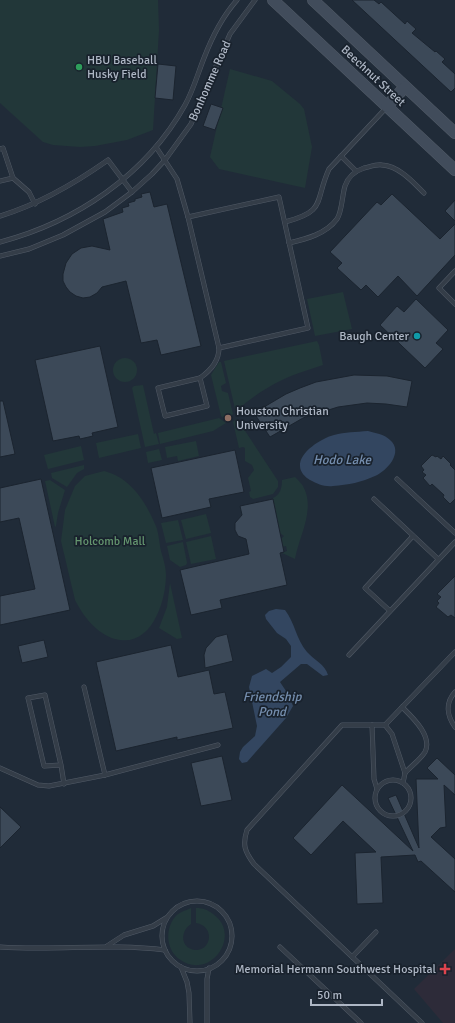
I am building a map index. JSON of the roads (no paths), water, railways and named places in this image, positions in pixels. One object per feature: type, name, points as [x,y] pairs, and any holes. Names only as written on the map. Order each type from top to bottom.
[{"type":"main road","name":"Beechnut Street","points":[[274,0],[455,170]]},
{"type":"main road","name":"Beechnut Street","points":[[313,0],[455,134]]},
{"type":"main road","points":[[387,106],[405,87]]},
{"type":"lane","name":"Bonhomme Road","points":[[0,242],[40,228],[83,208],[123,180],[156,147],[185,105],[216,30],[236,0]]},
{"type":"lane","name":"Bonhomme Road","points":[[0,256],[29,249],[63,235],[105,212],[132,192],[152,174],[192,124],[201,105],[208,82],[230,34],[255,0]]},
{"type":"lane","points":[[285,222],[306,216],[313,210],[317,205],[324,179],[329,169],[387,106]]},
{"type":"lane","points":[[156,147],[177,179],[188,217],[219,348],[218,358],[212,367],[200,378],[158,388],[165,416],[207,406],[200,378]]},
{"type":"lane","points":[[0,149],[3,148],[13,178],[29,192],[35,204]]},
{"type":"lane","points":[[341,156],[356,171]]},
{"type":"lane","points":[[0,216],[35,204],[80,179],[108,160],[132,192]]},
{"type":"lane","points":[[289,243],[318,234],[334,222],[341,211],[340,206],[345,185],[356,171],[382,164],[389,166],[397,169],[405,175],[424,193]]},
{"type":"lane","points":[[0,181],[13,178]]},
{"type":"lane","points":[[188,217],[279,197],[285,222],[308,328],[219,348]]},
{"type":"lane","points":[[455,271],[439,288],[455,304]]},
{"type":"lane","points":[[397,479],[455,533]]},
{"type":"lane","points":[[374,499],[438,559]]},
{"type":"lane","points":[[390,611],[365,588],[413,536]]},
{"type":"lane","points":[[349,655],[455,542]]},
{"type":"lane","points":[[422,1023],[254,864],[249,857],[244,842],[247,830],[342,725],[385,725],[455,652]]},
{"type":"lane","points":[[84,687],[105,775]]},
{"type":"lane","points":[[455,692],[449,701],[448,709],[449,716],[455,727]]},
{"type":"lane","points":[[61,765],[44,766],[28,698],[45,695],[61,765],[64,784]]},
{"type":"lane","points":[[402,707],[420,726],[427,746],[422,756],[405,773]]},
{"type":"lane","points":[[372,725],[374,779],[377,789]]},
{"type":"lane","points":[[385,725],[392,734],[405,773],[404,783]]},
{"type":"lane","points":[[0,768],[38,785],[49,786],[105,775],[218,745]]},
{"type":"lane","points":[[392,780],[404,783],[411,792],[411,804],[404,814],[398,816],[386,815],[377,807],[375,794],[377,789],[381,784],[392,780]]},
{"type":"lane","points":[[106,946],[124,935],[153,926],[166,918],[173,910],[183,904],[193,901],[204,902],[214,906],[223,913],[229,923],[232,935],[230,947],[224,958],[216,966],[204,970],[192,970],[181,967],[171,959],[165,950],[162,940],[162,929],[166,918]]},
{"type":"lane","points":[[352,957],[376,932]]},
{"type":"lane","points":[[0,946],[45,948],[106,946],[165,950]]},
{"type":"lane","points":[[280,947],[361,1023]]},
{"type":"lane","points":[[181,967],[187,982],[189,993],[190,1023]]},
{"type":"lane","points":[[207,1023],[207,979],[209,968]]},
{"type":"water","name":"Hodo Lake","points":[[368,431],[385,436],[394,445],[395,455],[389,466],[380,474],[355,483],[327,486],[310,480],[302,472],[300,466],[303,456],[318,442],[338,434]]},
{"type":"water","name":"Friendship Pond","points":[[276,609],[285,610],[303,647],[319,662],[327,671],[328,675],[323,676],[307,664],[301,664],[280,682],[288,694],[293,706],[286,718],[247,762],[242,763],[239,759],[240,752],[243,747],[255,736],[257,726],[249,687],[252,676],[266,669],[272,673],[281,667],[291,657],[291,646],[286,639],[277,633],[266,619],[265,615],[269,611]]},
{"type":"place","name":"HBU Baseball Husky Field","points":[[79,67]]},
{"type":"place","name":"Baugh Center","points":[[417,336]]},
{"type":"place","name":"Houston Christian University","points":[[228,418]]},
{"type":"place","name":"Memorial Hermann Southwest Hospital","points":[[445,969]]},
{"type":"park label","name":"Holcomb Mall","points":[[110,541]]}]
